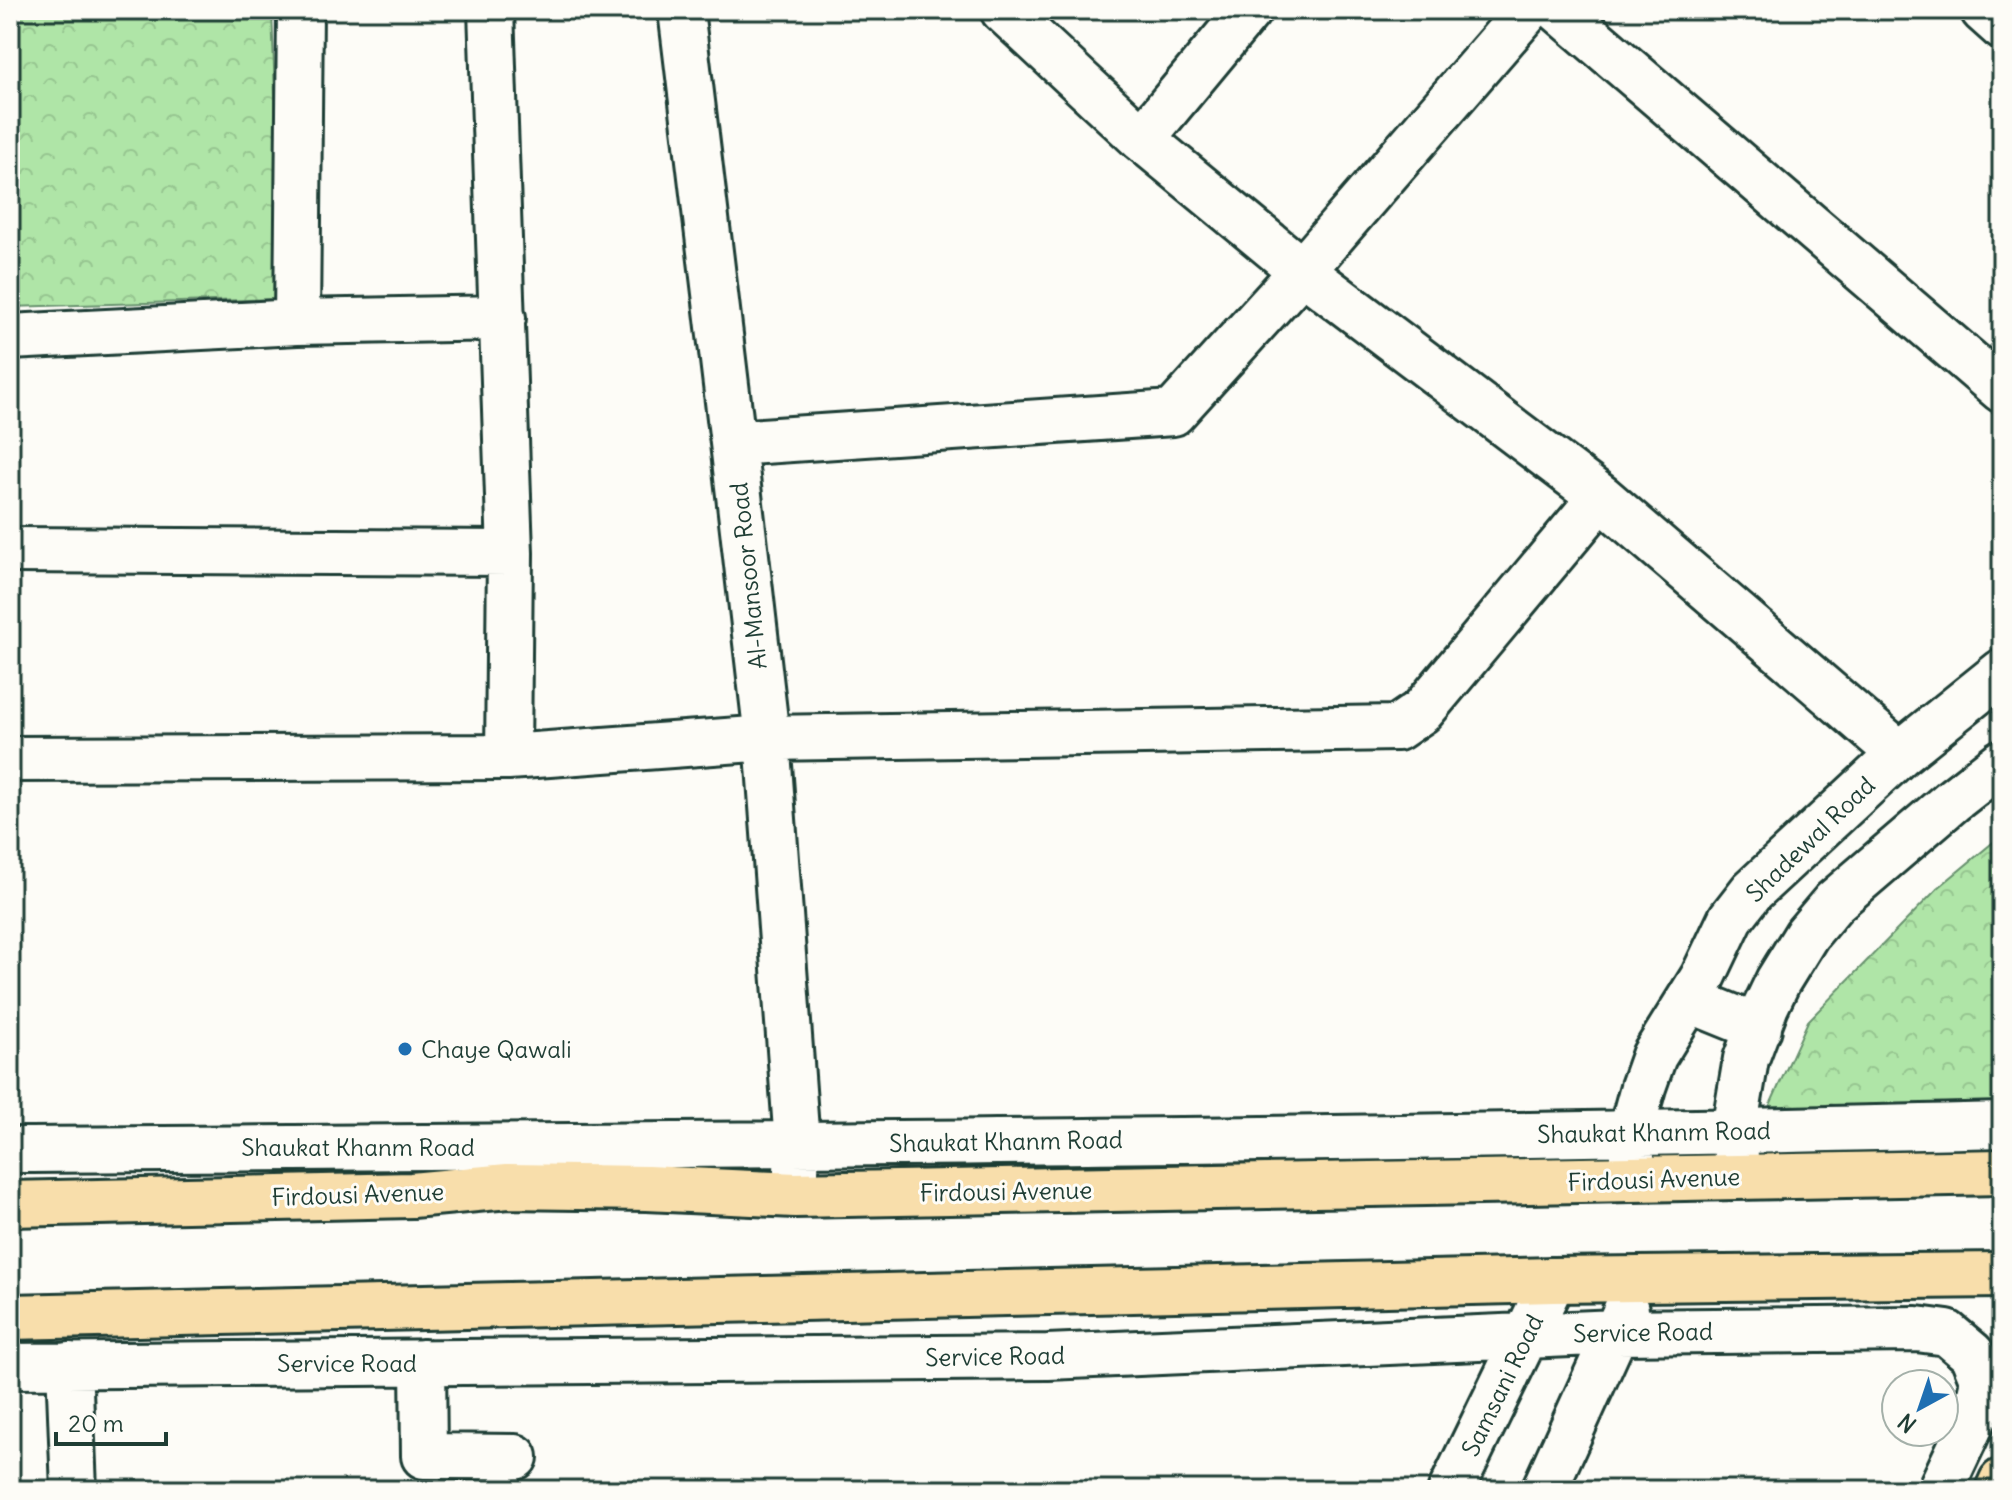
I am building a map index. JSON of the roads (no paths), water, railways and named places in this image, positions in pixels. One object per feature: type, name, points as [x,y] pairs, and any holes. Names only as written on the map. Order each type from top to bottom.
[{"type":"main road","name":"Firdousi Avenue","points":[[10,1204],[412,1195],[508,1186],[795,1195],[2002,1172]]},
{"type":"main road","points":[[10,1317],[1553,1280],[1922,1275],[1991,1281]]},
{"type":"main road","points":[[1998,1490],[2002,1481]]},
{"type":"street","points":[[297,322],[300,10]]},
{"type":"street","points":[[491,10],[510,553],[508,757]]},
{"type":"street","name":"Al-Mansoor Road","points":[[681,10],[767,738],[797,1144],[795,1195]]},
{"type":"street","points":[[1003,10],[1142,139],[1302,271],[1601,497],[1900,754]]},
{"type":"street","points":[[1142,139],[1249,10]]},
{"type":"street","points":[[733,443],[1173,413],[1302,271],[1528,10]]},
{"type":"street","points":[[1559,10],[2002,390]]},
{"type":"street","points":[[1983,10],[2002,27]]},
{"type":"street","points":[[10,337],[297,322],[503,318]]},
{"type":"street","points":[[10,759],[508,757],[767,738],[1397,728],[1422,711],[1601,497]]},
{"type":"street","points":[[10,550],[510,553]]},
{"type":"street","name":"Shadewal Road","points":[[1632,1180],[1632,1133],[1654,1056],[1690,1000],[1731,918],[1752,891],[1900,754],[2002,672]]},
{"type":"street","points":[[1737,1176],[1735,1132],[1746,1059],[1766,1006],[1807,934],[1834,902],[2002,762]]},
{"type":"street","points":[[1690,1000],[1759,1028]]},
{"type":"street","name":"Shaukat Khanm Road","points":[[10,1150],[797,1144],[1735,1132],[2002,1125]]},
{"type":"street","points":[[1917,1329],[1922,1275]]},
{"type":"street","points":[[1544,1490],[1641,1279]]},
{"type":"street","name":"Samsani Road","points":[[1451,1490],[1553,1280]]},
{"type":"street","name":"Service Road","points":[[10,1366],[1048,1357],[1616,1332],[1917,1329],[1947,1333],[1972,1354],[1983,1381],[1975,1416],[1940,1490]]},
{"type":"street","points":[[423,1362],[424,1456],[515,1457]]},
{"type":"street","points":[[69,1365],[74,1490]]},
{"type":"place","name":"Chaye Qawali","points":[[405,1049]]}]
